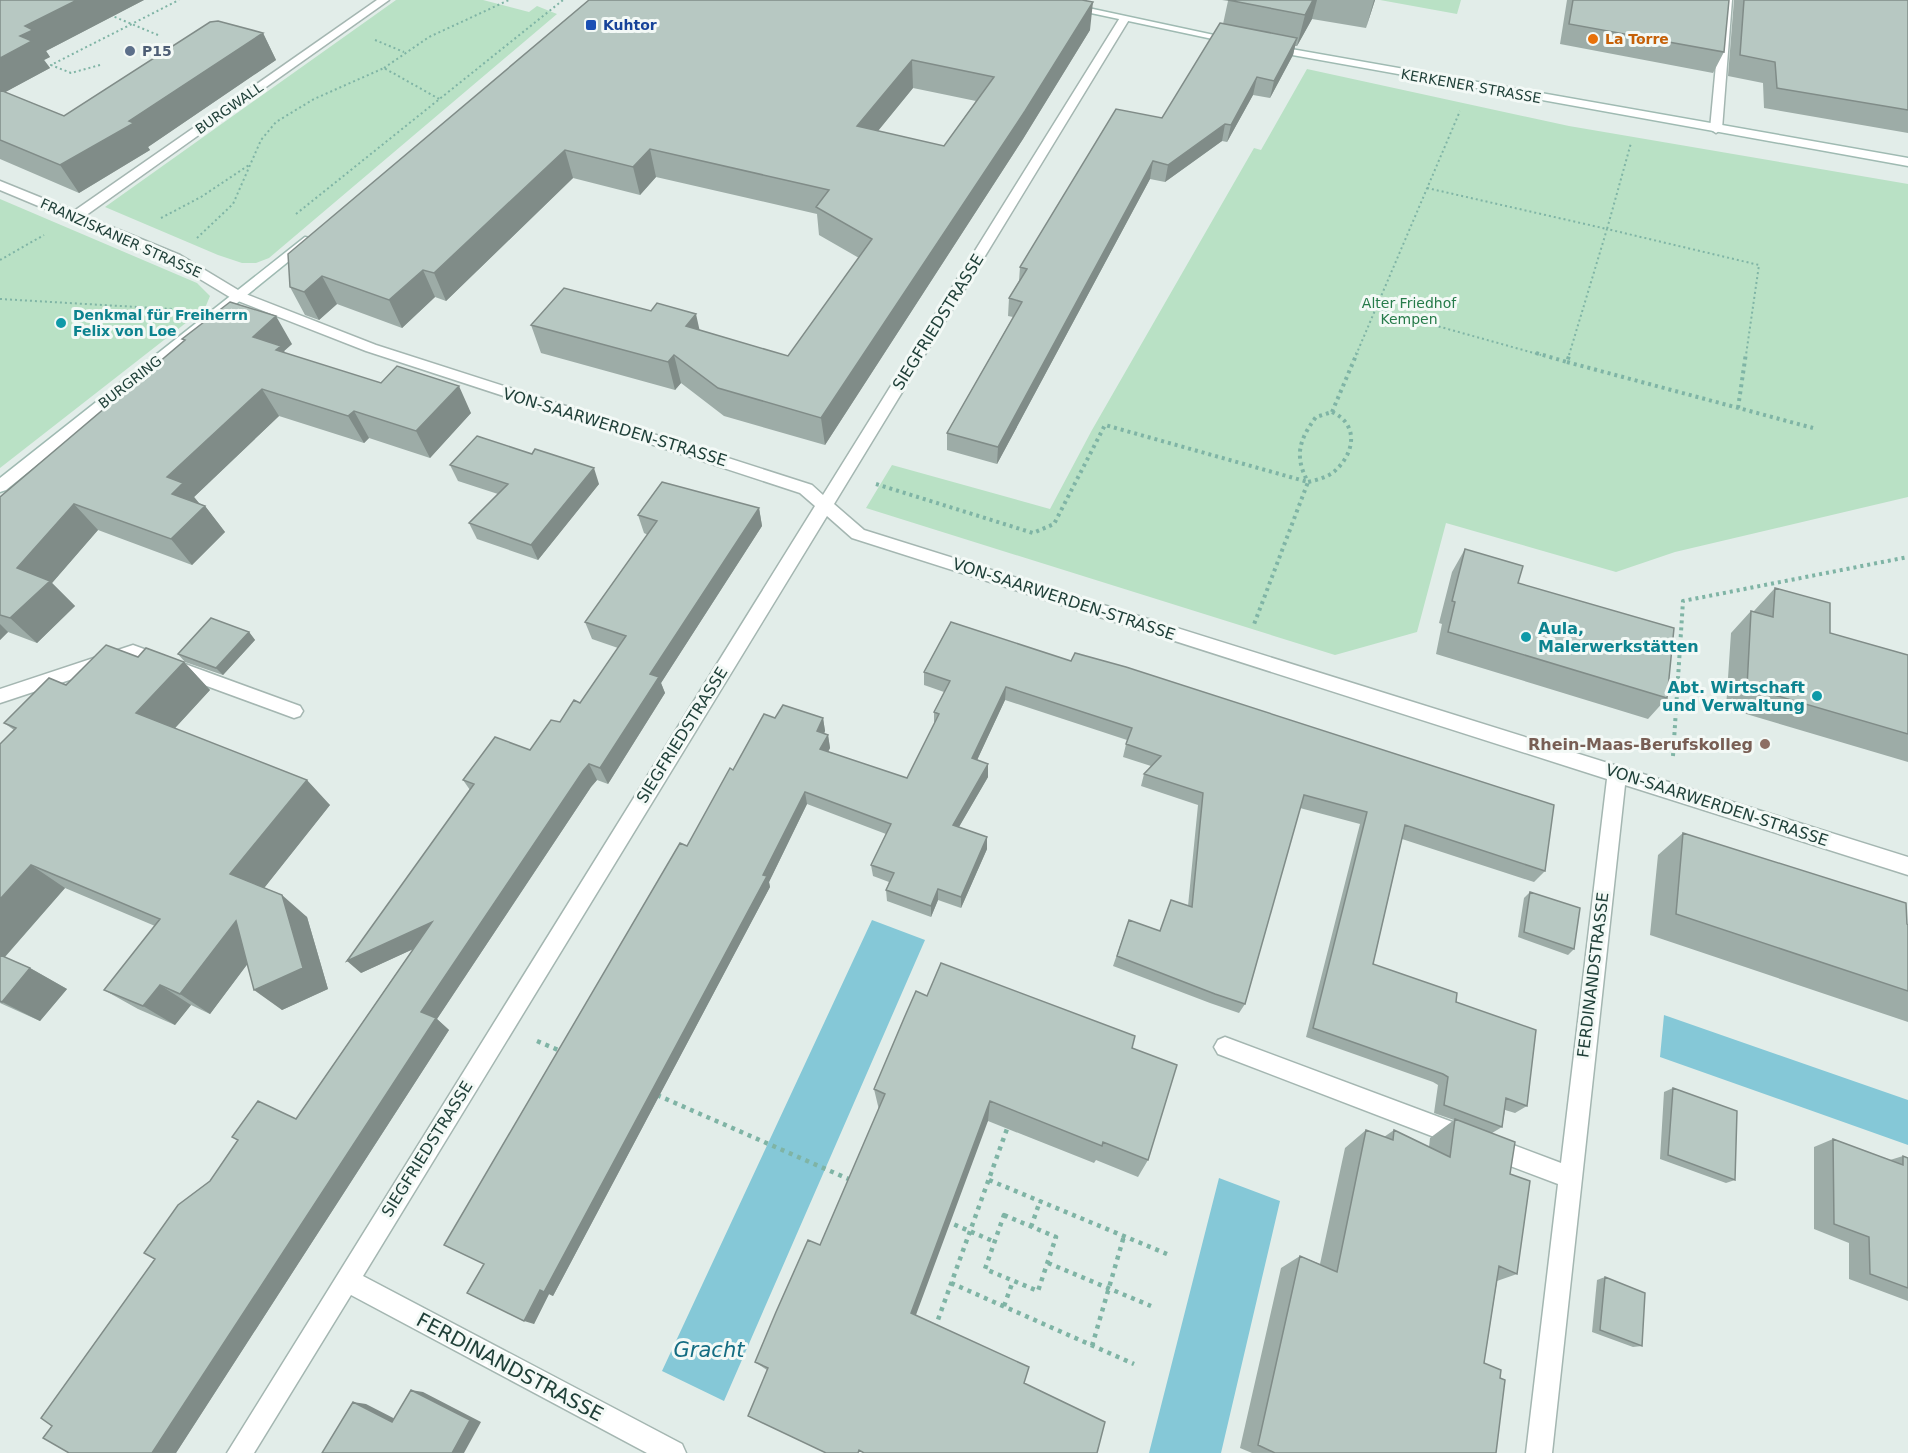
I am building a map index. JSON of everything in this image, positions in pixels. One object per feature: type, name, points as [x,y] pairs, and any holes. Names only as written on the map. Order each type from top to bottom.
[{"type":"street","name":"BURGWALL","points":[[75,217],[384,0]]},
{"type":"street","name":"KERKENER STRASSE","points":[[1035,0],[1470,86],[1908,162]]},
{"type":"street","points":[[1716,129],[1727,0]]},
{"type":"street","name":"SIEGFRIEDSTRASSE","points":[[240,1453],[1125,18]]},
{"type":"street","name":"FRANZISKANER STRASSE","points":[[0,185],[175,258],[238,296]]},
{"type":"street","name":"BURGRING","points":[[0,486],[319,230]]},
{"type":"street","name":"VON-SAARWERDEN-STRASSE","points":[[238,296],[425,367],[778,478],[806,489],[858,534],[1617,772],[1908,866]]},
{"type":"street","points":[[0,696],[133,652],[294,711]]},
{"type":"street","name":"FERDINANDSTRASSE","points":[[1539,1453],[1617,772]]},
{"type":"street","points":[[1226,1047],[1569,1177]]},
{"type":"street","name":"FERDINANDSTRASSE","points":[[347,1280],[673,1453]]},
{"type":"path","points":[[100,65],[71,73],[51,65],[179,0]]},
{"type":"path","points":[[175,258],[232,204],[261,140],[276,122],[314,99],[384,68],[449,27],[509,0]]},
{"type":"path","points":[[106,14],[158,35]]},
{"type":"path","points":[[375,40],[405,53]]},
{"type":"path","points":[[384,68],[441,100]]},
{"type":"path","points":[[1332,412],[1470,86]]},
{"type":"path","points":[[1567,362],[1639,116]]},
{"type":"path","points":[[123,238],[201,197],[250,165]]},
{"type":"path","points":[[1427,188],[1759,265],[1738,408]]},
{"type":"path","points":[[0,260],[75,217]]},
{"type":"path","points":[[0,299],[172,309]]},
{"type":"path","points":[[1376,309],[1813,428]]},
{"type":"path","points":[[843,474],[1034,533],[1054,524],[1105,425],[1308,482],[1328,475],[1340,464],[1349,448],[1352,432],[1346,419],[1332,412],[1316,417],[1300,441],[1297,456],[1299,468],[1308,482]]},
{"type":"path","points":[[1242,656],[1308,482]]},
{"type":"path","points":[[1670,790],[1683,601],[1908,557]]},
{"type":"path","points":[[503,1026],[566,1054]]},
{"type":"path","points":[[650,1092],[863,1185]]},
{"type":"path","points":[[933,1333],[1007,1129]]},
{"type":"path","points":[[989,1180],[1167,1254]]},
{"type":"path","points":[[1031,1227],[1040,1201]]},
{"type":"path","points":[[1004,1215],[1031,1227],[1056,1237],[1038,1291],[985,1269],[1004,1215]]},
{"type":"path","points":[[938,1217],[995,1242]]},
{"type":"path","points":[[1092,1346],[1124,1236]]},
{"type":"path","points":[[1048,1263],[1151,1306]]},
{"type":"path","points":[[1004,1306],[1013,1281]]},
{"type":"path","points":[[951,1283],[1134,1364]]},
{"type":"green space","points":[[396,0],[483,0],[529,12],[537,6],[557,14],[269,258],[256,263],[242,263],[105,207]]},
{"type":"green space","points":[[1380,0],[1461,0],[1457,14]]},
{"type":"green space","name":"Alter Friedhof Kempen","points":[[1307,69],[1569,126],[1908,184],[1908,497],[1675,552],[1616,572],[1446,523],[1417,632],[1335,655],[866,508],[892,465],[1050,509],[1092,430],[1254,148],[1261,150]]},
{"type":"green space","points":[[0,199],[197,283],[210,296],[205,308],[0,468]]},
{"type":"water","name":"Gracht","points":[[872,920],[925,940],[724,1401],[662,1371]]},
{"type":"water","points":[[1664,1015],[1908,1100],[1908,1145],[1660,1057]]},
{"type":"water","points":[[1219,1178],[1280,1201],[1221,1453],[1149,1453]]},
{"type":"building","points":[[0,0],[77,0],[25,26],[33,30],[20,36],[32,41],[0,58]]},
{"type":"building","points":[[589,0],[1082,0],[1093,2],[1025,111],[821,418],[718,388],[674,355],[668,362],[531,325],[564,288],[651,311],[657,303],[696,314],[686,326],[788,356],[872,239],[816,207],[829,190],[650,149],[633,167],[565,150],[434,273],[423,270],[389,300],[322,276],[304,292],[290,287],[288,254]],"holes":[[[912,60],[994,77],[944,146],[857,126]]]},
{"type":"building","points":[[1228,0],[1313,0],[1305,15]]},
{"type":"building","points":[[1573,0],[1729,0],[1724,52],[1569,24]]},
{"type":"building","points":[[1744,0],[1908,0],[1908,110],[1777,88],[1775,62],[1740,55]]},
{"type":"building","points":[[218,21],[263,33],[129,121],[134,123],[60,165],[0,140],[0,90],[64,116],[210,22]]},
{"type":"building","points":[[1220,23],[1297,38],[1274,81],[1257,77],[1231,125],[1225,124],[1168,165],[1153,161],[998,447],[947,433],[1022,302],[1009,298],[1027,269],[1020,267],[1116,109],[1162,118]]},
{"type":"building","points":[[230,302],[276,316],[253,337],[281,346],[276,350],[381,383],[397,366],[459,386],[416,431],[354,411],[348,416],[262,389],[167,477],[183,483],[172,494],[205,506],[171,539],[74,504],[17,568],[50,581],[10,618],[0,615],[0,497],[185,340],[182,339]]},
{"type":"building","points":[[477,436],[532,454],[535,449],[594,468],[531,545],[469,523],[508,484],[450,465]]},
{"type":"building","points":[[662,482],[759,508],[650,674],[659,677],[600,768],[589,764],[583,771],[421,1012],[436,1018],[152,1453],[69,1453],[43,1438],[52,1426],[41,1418],[155,1259],[144,1253],[178,1205],[210,1181],[238,1140],[232,1137],[258,1101],[296,1119],[432,922],[347,961],[474,784],[463,780],[495,737],[530,750],[551,720],[560,722],[574,700],[580,703],[626,636],[585,622],[657,521],[638,515]]},
{"type":"building","points":[[1465,549],[1523,566],[1518,583],[1674,628],[1667,698],[1448,632],[1455,602],[1452,601]]},
{"type":"building","points":[[1775,588],[1830,603],[1830,633],[1908,655],[1908,734],[1747,687],[1751,611],[1773,617]]},
{"type":"building","points":[[211,618],[249,632],[216,668],[178,654]]},
{"type":"building","points":[[951,622],[1071,661],[1075,653],[1126,667],[1554,805],[1545,871],[1405,825],[1373,964],[1457,993],[1456,1002],[1536,1030],[1527,1106],[1506,1098],[1502,1127],[1444,1105],[1448,1077],[1443,1074],[1313,1028],[1367,812],[1304,795],[1245,1004],[1117,956],[1129,920],[1160,931],[1171,900],[1192,907],[1203,793],[1144,774],[1161,756],[1126,744],[1132,728],[1006,687],[972,758],[988,764],[953,825],[987,837],[961,897],[938,889],[931,906],[886,890],[894,873],[871,865],[891,824],[805,792],[763,875],[767,876],[544,1292],[540,1290],[524,1321],[467,1293],[484,1264],[444,1245],[680,843],[687,846],[730,768],[733,770],[764,714],[775,718],[783,705],[823,718],[817,731],[828,735],[820,749],[907,778],[939,714],[934,712],[950,681],[924,672]]},
{"type":"building","points":[[106,645],[138,657],[146,648],[184,662],[136,713],[307,780],[230,874],[282,895],[303,968],[254,990],[236,921],[180,994],[160,985],[143,1006],[104,990],[160,919],[31,865],[0,899],[0,744],[16,728],[4,723],[49,678],[66,685]]},
{"type":"building","points":[[1683,833],[1906,903],[1908,991],[1676,914]]},
{"type":"building","points":[[1530,892],[1580,908],[1574,949],[1524,932]]},
{"type":"building","points":[[0,955],[30,968],[2,1002],[0,1001]]},
{"type":"building","points":[[941,963],[1135,1036],[1132,1048],[1177,1065],[1148,1160],[1103,1142],[1102,1146],[990,1101],[911,1313],[1029,1367],[1024,1383],[1105,1422],[1097,1453],[864,1453],[859,1450],[858,1453],[826,1453],[748,1416],[768,1368],[755,1362],[776,1312],[808,1240],[820,1245],[885,1094],[874,1089],[905,1016],[916,991],[927,996]]},
{"type":"building","points":[[1673,1088],[1737,1111],[1735,1180],[1668,1155]]},
{"type":"building","points":[[1455,1119],[1515,1142],[1510,1174],[1530,1181],[1517,1274],[1499,1266],[1484,1363],[1501,1370],[1500,1378],[1505,1380],[1496,1453],[1275,1453],[1258,1445],[1300,1256],[1337,1272],[1366,1130],[1393,1140],[1394,1130],[1450,1157]]},
{"type":"building","points":[[1833,1139],[1903,1165],[1903,1156],[1908,1158],[1908,1288],[1870,1274],[1869,1237],[1834,1224]]},
{"type":"building","points":[[1605,1277],[1645,1293],[1642,1346],[1600,1330]]},
{"type":"building","points":[[411,1390],[470,1420],[452,1453],[322,1453],[353,1402],[392,1422]]},
{"type":"place","name":"Kuhtor","points":[[591,25]]},
{"type":"place","name":"La Torre","points":[[1593,39]]},
{"type":"place","name":"P15","points":[[130,51]]},
{"type":"place","name":"Denkmal für Freiherrn Felix von Loe","points":[[61,323]]},
{"type":"place","name":"Aula, Malerwerkstätten","points":[[1526,637]]},
{"type":"place","name":"Abt. Wirtschaft und Verwaltung","points":[[1817,696]]},
{"type":"place","name":"Rhein-Maas-Berufskolleg","points":[[1765,744]]}]
